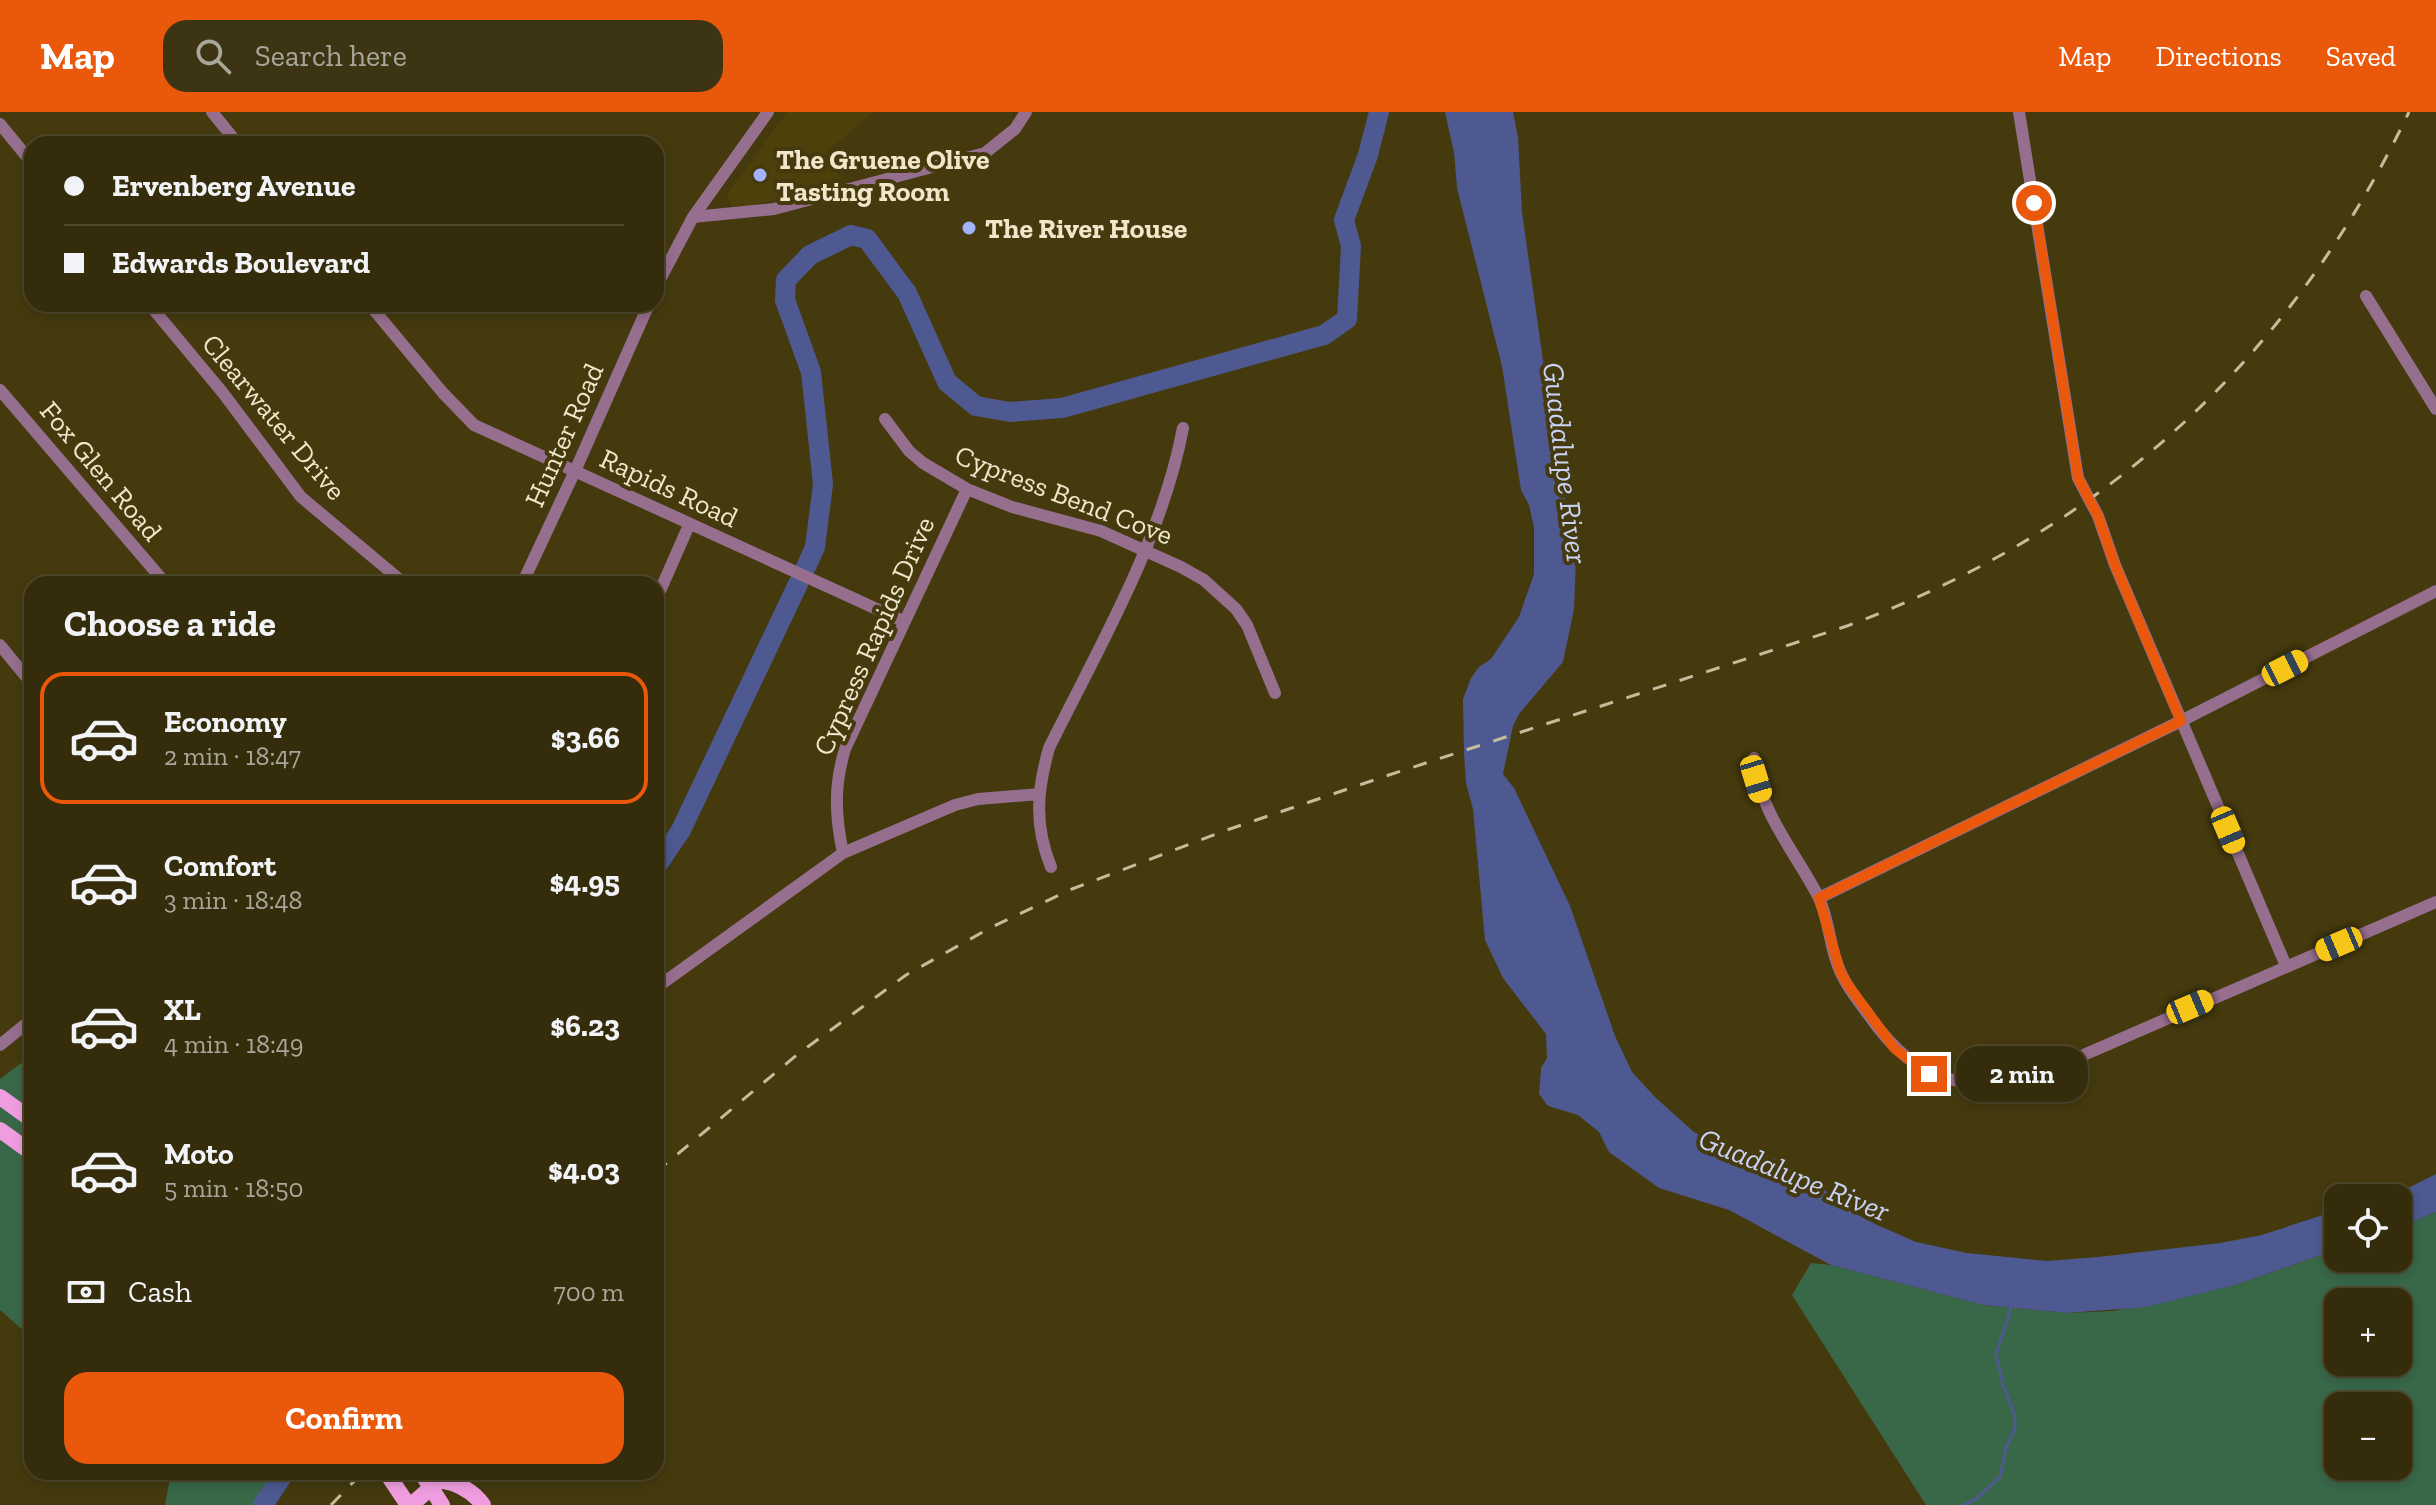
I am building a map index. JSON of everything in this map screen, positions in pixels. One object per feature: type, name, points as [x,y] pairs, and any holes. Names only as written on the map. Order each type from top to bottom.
[{"type":"main road","points":[[0,1097],[24,1114]]},
{"type":"main road","points":[[0,1130],[24,1147]]},
{"type":"main road","points":[[392,1480],[410,1505],[440,1480],[453,1482],[477,1496],[483,1505]]},
{"type":"main road","points":[[426,1480],[442,1505]]},
{"type":"street","points":[[212,112],[232,136]]},
{"type":"street","points":[[664,272],[693,217],[768,112]]},
{"type":"street","points":[[693,217],[774,209],[985,153],[1015,129],[1026,112]]},
{"type":"street","points":[[2019,112],[2075,465],[2286,966]]},
{"type":"street","points":[[0,124],[24,153]]},
{"type":"street","points":[[2366,296],[2436,409]]},
{"type":"street","name":"Clearwater Drive","points":[[156,312],[223,393],[301,497],[392,576]]},
{"type":"street","name":"Rapids Road","points":[[376,312],[474,425],[903,621]]},
{"type":"street","name":"Hunter Road","points":[[526,576],[645,312]]},
{"type":"street","name":"Fox Glen Road","points":[[0,390],[159,576]]},
{"type":"street","name":"Cypress Bend Cove","points":[[885,419],[909,451],[931,469],[967,489],[1012,507],[1101,531],[1204,580],[1236,609],[1247,625],[1275,693]]},
{"type":"street","points":[[1051,867],[1041,842],[1040,794],[1049,748],[1145,552],[1172,480],[1183,428]]},
{"type":"street","name":"Cypress Rapids Drive","points":[[843,853],[836,814],[839,767],[845,749],[967,489]]},
{"type":"street","points":[[664,582],[689,525]]},
{"type":"street","points":[[1819,898],[2181,721],[2436,591]]},
{"type":"street","points":[[0,645],[24,674]]},
{"type":"street","points":[[1754,758],[1761,796],[1819,898],[1840,971],[1881,1033],[1916,1067],[1951,1081],[1988,1082],[2049,1070],[2436,902]]},
{"type":"street","points":[[664,982],[843,853],[955,805],[978,799],[1040,794]]},
{"type":"street","points":[[0,1045],[24,1026]]},
{"type":"shaded area","points":[[787,112],[873,112],[827,152],[842,181],[748,207],[732,206],[726,196]]},
{"type":"green space","points":[[24,1061],[24,1331],[0,1310],[0,1079]]},
{"type":"green space","points":[[2436,1212],[2436,1505],[1926,1505],[1792,1295],[1811,1263],[1831,1265],[1983,1305],[2067,1313],[2113,1311],[2235,1285],[2324,1254],[2324,1272],[2412,1272],[2412,1222]]},
{"type":"green space","points":[[170,1480],[285,1480],[274,1505],[165,1505]]},
{"type":"water","name":"Guadalupe River","points":[[1445,112],[1513,112],[1518,137],[1522,212],[1556,453],[1576,558],[1574,609],[1563,662],[1519,714],[1513,726],[1503,774],[1514,788],[1570,906],[1615,1036],[1632,1072],[1695,1133],[1775,1159],[1796,1176],[1822,1188],[1847,1209],[1916,1242],[1967,1253],[2047,1261],[2220,1243],[2262,1235],[2324,1215],[2324,1254],[2235,1285],[2146,1307],[2067,1313],[1983,1305],[1831,1265],[1729,1210],[1659,1188],[1609,1152],[1599,1132],[1578,1115],[1548,1106],[1539,1094],[1541,1068],[1547,1058],[1546,1034],[1503,978],[1485,940],[1473,809],[1466,783],[1463,699],[1471,678],[1479,667],[1491,659],[1519,617],[1534,574],[1534,528],[1529,505],[1521,490],[1502,366],[1457,188],[1454,152]]},
{"type":"water","points":[[2436,1174],[2436,1212],[2412,1222],[2412,1186]]},
{"type":"waterway","points":[[806,567],[815,547],[823,484],[811,372],[785,300],[786,280],[810,255],[851,235],[867,239],[907,293],[947,382],[976,406],[1010,412],[1062,408],[1324,335],[1347,319],[1351,246],[1344,220],[1368,155],[1379,112]]},
{"type":"waterway","points":[[664,855],[681,830],[798,584]]},
{"type":"waterway","points":[[1963,1505],[1976,1499],[2000,1477],[2006,1448],[2015,1428],[2015,1416],[1996,1354],[2011,1308]]},
{"type":"waterway","points":[[263,1505],[280,1480]]},
{"type":"railway","points":[[664,1165],[798,1054],[906,975],[990,928],[1072,889],[1224,831],[1386,776],[1847,626],[1940,587],[2027,540],[2107,487],[2180,426],[2247,358],[2307,283],[2361,201],[2409,112]]},
{"type":"railway","points":[[331,1505],[355,1480]]},
{"type":"place","name":"The Gruene Olive Tasting Room","points":[[760,175]]},
{"type":"place","name":"The River House","points":[[969,228]]},
{"type":"route","points":[[1929,1074],[1895,1049],[1848,985],[1840,971],[1819,898],[2181,721],[2115,565],[2098,516],[2078,478],[2034,203]]}]
